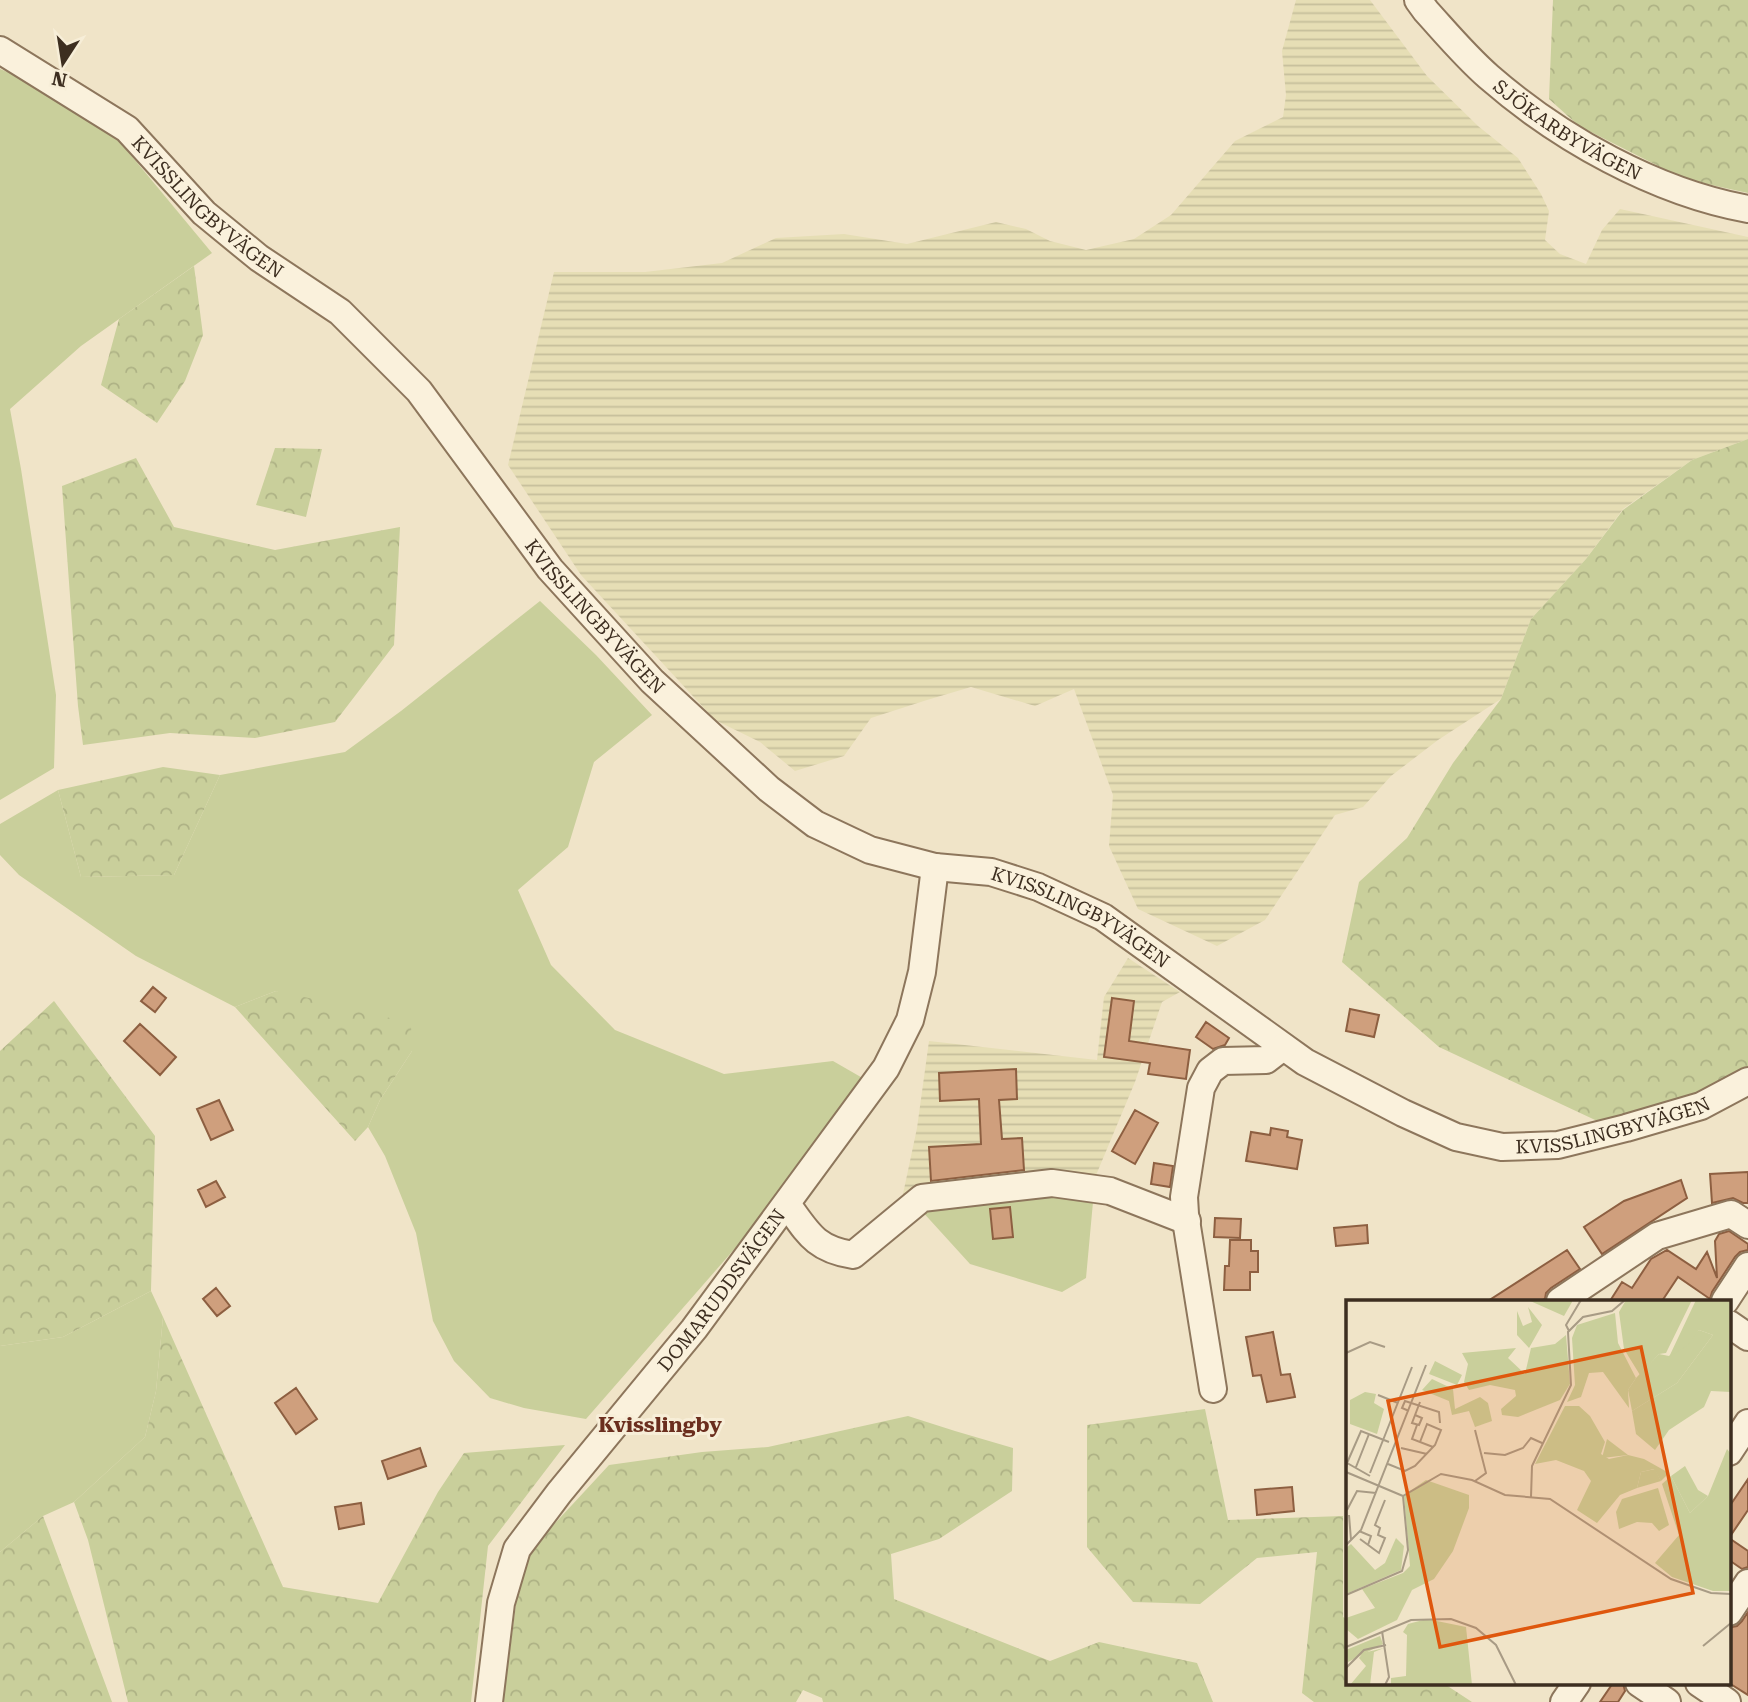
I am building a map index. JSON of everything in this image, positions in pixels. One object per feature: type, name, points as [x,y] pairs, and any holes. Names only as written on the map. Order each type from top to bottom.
[{"type":"street","name":"SJÖKARBYVÄGEN","points":[[1418,0],[1488,76],[1559,131],[1638,174],[1722,204],[1748,209]]},
{"type":"street","name":"KVISSLINGBYVÄGEN","points":[[0,50],[127,129],[204,213],[259,258],[340,312],[419,391],[550,569],[652,681],[769,789],[815,824],[870,850],[935,867],[990,872],[1038,887],[1103,917],[1305,1062],[1456,1137],[1502,1147],[1558,1145],[1701,1106],[1748,1081]]},
{"type":"street","name":"DOMARUDDSVÄGEN","points":[[489,1702],[501,1603],[517,1549],[559,1493],[694,1329],[886,1068],[910,1020],[922,972],[935,867]]},
{"type":"street","points":[[1213,1388],[1184,1197],[1200,1088],[1210,1071],[1223,1061],[1266,1060],[1283,1047]]},
{"type":"street","points":[[787,1204],[812,1239],[837,1252],[853,1255],[922,1198],[1052,1183],[1110,1191],[1186,1221]]},
{"type":"street","points":[[1566,1300],[1657,1236],[1731,1214],[1748,1225]]},
{"type":"street","points":[[1726,1300],[1748,1266]]},
{"type":"street","points":[[1730,1325],[1748,1337]]},
{"type":"street","points":[[1737,1452],[1748,1423]]},
{"type":"street","points":[[1730,1610],[1748,1583]]},
{"type":"street","points":[[1564,1702],[1576,1684]]},
{"type":"street","points":[[1640,1684],[1667,1702],[1680,1684]]},
{"type":"street","points":[[1700,1684],[1727,1702]]},
{"type":"shaded area","points":[[1296,0],[1370,0],[1427,76],[1478,126],[1518,158],[1549,211],[1545,240],[1560,254],[1586,264],[1602,230],[1620,209],[1748,237],[1748,439],[1692,460],[1623,509],[1586,559],[1531,619],[1501,699],[1438,740],[1391,776],[1363,807],[1335,815],[1265,920],[1217,946],[1138,909],[1109,846],[1113,795],[1074,689],[1035,706],[971,687],[871,718],[844,756],[795,771],[760,742],[715,720],[581,575],[508,465],[554,272],[645,272],[722,263],[776,238],[844,234],[907,244],[996,222],[1026,229],[1050,241],[1086,250],[1134,239],[1171,215],[1235,141],[1283,117],[1286,95],[1282,51]]},
{"type":"shaded area","points":[[1128,958],[1180,992],[1162,1002],[1135,1082],[1094,1180],[932,1186],[903,1194],[917,1128],[929,1041],[1097,1060],[1104,997]]},
{"type":"green space","points":[[1553,0],[1748,0],[1748,193],[1684,179],[1579,126],[1549,99]]},
{"type":"green space","points":[[0,69],[42,86],[115,136],[212,253],[81,346],[10,409],[56,695],[54,768],[0,800]]},
{"type":"green space","points":[[194,266],[203,335],[185,381],[157,423],[101,385],[119,319]]},
{"type":"green space","points":[[1748,439],[1748,1076],[1608,1126],[1439,1047],[1342,962],[1359,882],[1407,838],[1453,763],[1501,699],[1531,619],[1586,559],[1623,510],[1692,460]]},
{"type":"green space","points":[[275,448],[322,449],[306,517],[256,505]]},
{"type":"green space","points":[[136,458],[174,527],[275,550],[400,527],[394,645],[335,722],[255,738],[170,733],[83,745],[62,486]]},
{"type":"green space","points":[[540,601],[596,655],[652,715],[594,762],[568,847],[518,890],[551,965],[615,1030],[724,1074],[833,1061],[866,1080],[744,1238],[586,1419],[524,1408],[490,1398],[454,1361],[433,1321],[416,1233],[385,1156],[368,1127],[380,1100],[412,1051],[276,991],[235,1007],[136,956],[19,875],[0,855],[0,824],[58,790],[81,877],[174,875],[220,775],[345,752]]},
{"type":"green space","points":[[163,767],[220,775],[174,875],[81,877],[58,790]]},
{"type":"green space","points":[[276,991],[365,1010],[411,1025],[412,1051],[380,1100],[368,1127],[355,1141],[235,1007]]},
{"type":"green space","points":[[54,1001],[155,1136],[151,1291],[63,1337],[0,1346],[0,1051]]},
{"type":"green space","points":[[1052,1189],[1093,1202],[1086,1278],[1062,1292],[970,1264],[920,1209]]},
{"type":"green space","points":[[151,1291],[163,1317],[156,1391],[145,1437],[74,1502],[43,1516],[0,1552],[0,1346],[63,1337]]},
{"type":"green space","points":[[163,1317],[283,1587],[378,1603],[438,1492],[464,1453],[565,1445],[488,1546],[471,1702],[128,1702],[88,1540],[74,1502],[145,1437],[156,1391]]},
{"type":"green space","points":[[1205,1409],[1228,1520],[1343,1516],[1346,1684],[1445,1684],[1472,1702],[1314,1702],[1302,1693],[1317,1552],[1257,1558],[1200,1604],[1133,1602],[1087,1547],[1087,1425]]},
{"type":"green space","points":[[908,1416],[1013,1448],[1012,1491],[939,1539],[891,1554],[894,1599],[1050,1661],[1099,1642],[1197,1663],[1213,1702],[823,1702],[822,1698],[803,1690],[796,1702],[503,1702],[522,1559],[609,1465],[702,1452],[768,1447]]},
{"type":"green space","points":[[43,1516],[112,1702],[0,1702],[0,1552]]},
{"type":"building","points":[[153,987],[166,998],[155,1012],[141,1001]]},
{"type":"building","points":[[1112,998],[1134,1001],[1129,1041],[1190,1050],[1186,1079],[1148,1074],[1150,1063],[1104,1057]]},
{"type":"building","points":[[1350,1009],[1379,1015],[1374,1037],[1346,1031]]},
{"type":"building","points":[[1206,1022],[1229,1038],[1225,1045],[1213,1049],[1196,1037]]},
{"type":"building","points":[[140,1024],[176,1057],[160,1075],[124,1041]]},
{"type":"building","points":[[1016,1069],[1017,1099],[999,1100],[1002,1139],[1022,1138],[1024,1170],[931,1181],[929,1147],[981,1144],[979,1099],[940,1101],[939,1073]]},
{"type":"building","points":[[219,1100],[233,1130],[211,1140],[197,1109]]},
{"type":"building","points":[[1135,1110],[1158,1123],[1135,1164],[1112,1151]]},
{"type":"building","points":[[1271,1128],[1288,1131],[1287,1137],[1302,1140],[1297,1169],[1246,1161],[1251,1132],[1270,1135]]},
{"type":"building","points":[[1154,1163],[1173,1166],[1170,1187],[1151,1184]]},
{"type":"building","points":[[1748,1172],[1748,1203],[1733,1198],[1712,1203],[1710,1174]]},
{"type":"building","points":[[1681,1180],[1687,1198],[1602,1254],[1584,1227],[1624,1201]]},
{"type":"building","points":[[216,1181],[225,1197],[206,1207],[198,1190]]},
{"type":"building","points":[[1010,1207],[1013,1237],[993,1239],[990,1209]]},
{"type":"building","points":[[1215,1218],[1241,1219],[1240,1238],[1214,1237]]},
{"type":"building","points":[[1367,1225],[1368,1243],[1336,1246],[1334,1228]]},
{"type":"building","points":[[1729,1231],[1748,1244],[1748,1250],[1735,1257],[1710,1299],[1678,1277],[1663,1300],[1611,1300],[1622,1282],[1632,1288],[1651,1259],[1667,1250],[1696,1269],[1707,1252],[1717,1278],[1715,1241],[1719,1234]]},
{"type":"building","points":[[1230,1240],[1251,1240],[1251,1251],[1258,1251],[1258,1272],[1250,1272],[1250,1290],[1224,1290],[1225,1266],[1229,1266]]},
{"type":"building","points":[[1567,1250],[1580,1269],[1551,1288],[1543,1300],[1490,1300]]},
{"type":"building","points":[[216,1288],[230,1306],[217,1316],[203,1299]]},
{"type":"building","points":[[1273,1332],[1281,1375],[1290,1374],[1295,1397],[1267,1402],[1261,1375],[1253,1376],[1246,1337]]},
{"type":"building","points":[[296,1388],[317,1419],[296,1434],[275,1403]]},
{"type":"building","points":[[420,1448],[426,1466],[388,1479],[382,1461]]},
{"type":"building","points":[[1748,1479],[1748,1510],[1730,1537],[1730,1506]]},
{"type":"building","points":[[1292,1487],[1294,1511],[1257,1515],[1255,1490]]},
{"type":"building","points":[[361,1503],[364,1524],[339,1529],[335,1507]]},
{"type":"building","points":[[1730,1539],[1748,1551],[1748,1567],[1742,1569],[1730,1561]]},
{"type":"building","points":[[1748,1612],[1748,1695],[1730,1684],[1730,1630]]},
{"type":"building","points":[[1612,1684],[1623,1684],[1625,1691],[1618,1702],[1600,1702]]},
{"type":"district","name":"Kvisslingby","points":[[660,1425]]}]
